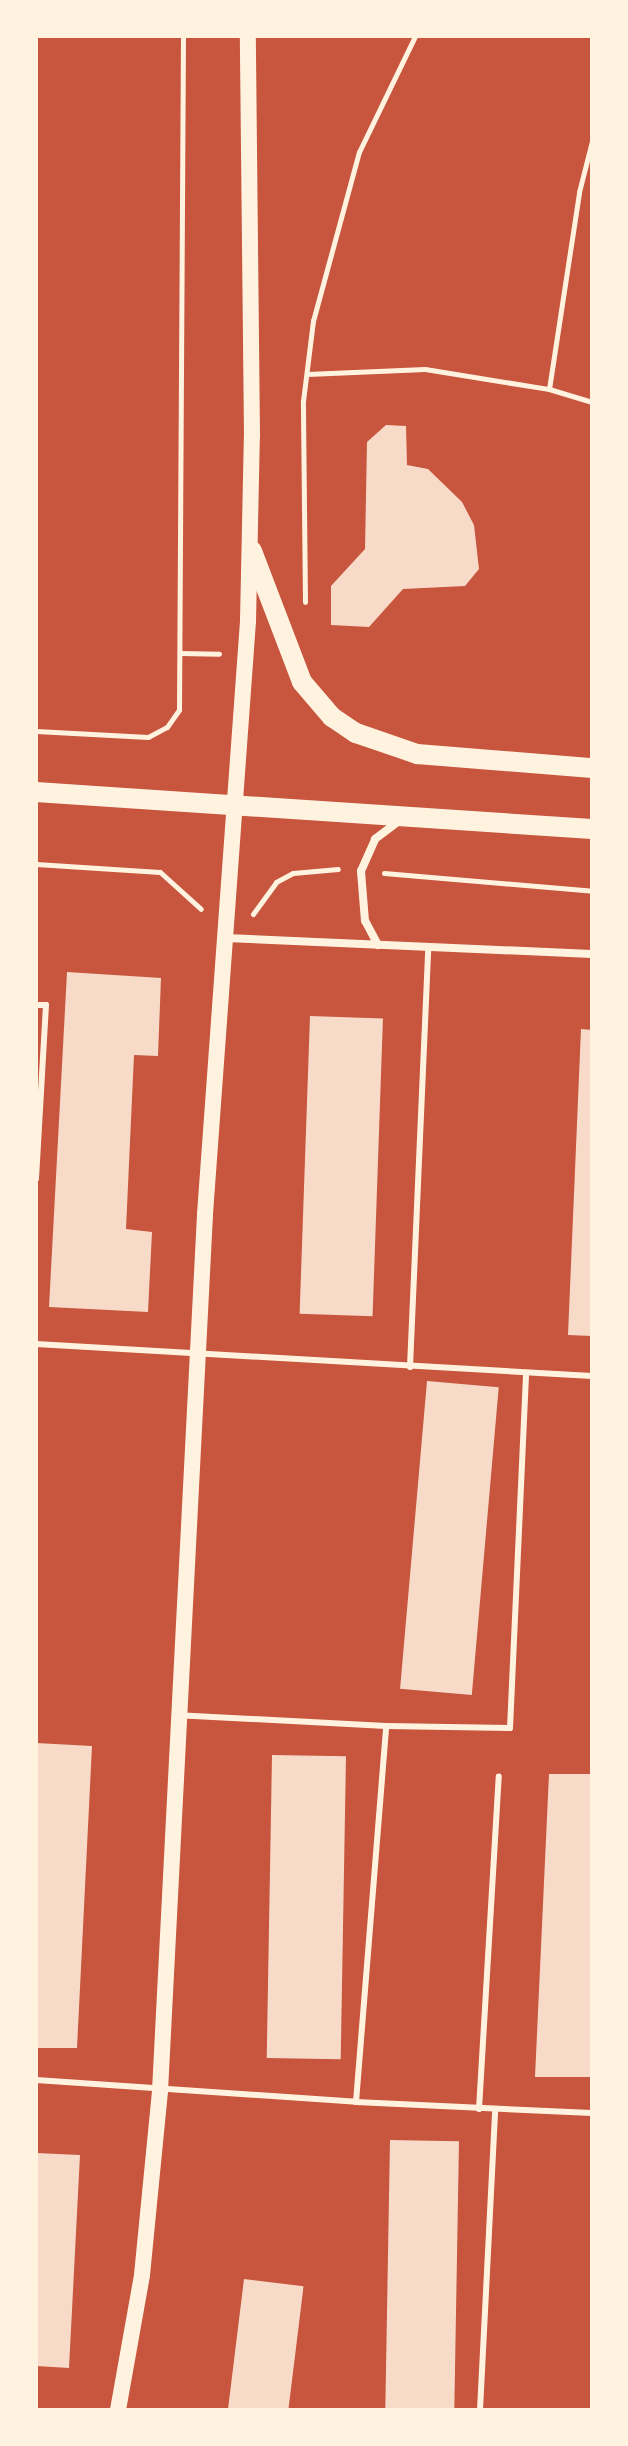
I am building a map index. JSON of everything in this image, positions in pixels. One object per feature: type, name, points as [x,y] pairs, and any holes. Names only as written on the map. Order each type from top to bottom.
[{"type":"main road","points":[[118,2410],[142,2275],[160,2091],[197,1357],[225,938],[238,803],[252,551],[248,36]]},
{"type":"main road","points":[[252,551],[284,646],[302,682],[332,717],[356,733],[417,754],[592,768]]},
{"type":"main road","points":[[36,792],[409,814],[592,829]]},
{"type":"street","points":[[378,945],[365,921],[361,871],[375,839],[409,814]]},
{"type":"street","points":[[225,938],[592,954]]},
{"type":"lane","points":[[410,1367],[428,948]]},
{"type":"lane","points":[[36,1005],[46,1005],[36,1179]]},
{"type":"lane","points":[[36,1344],[197,1357],[592,1376]]},
{"type":"lane","points":[[179,1715],[386,1726],[510,1728],[526,1373]]},
{"type":"lane","points":[[356,2102],[386,1726]]},
{"type":"lane","points":[[479,2109],[499,1777]]},
{"type":"lane","points":[[36,2080],[160,2091],[592,2113]]},
{"type":"lane","points":[[480,2410],[495,2110]]},
{"type":"path","points":[[36,731],[148,737],[167,727],[179,710],[183,36]]},
{"type":"path","points":[[305,614],[307,374],[313,321],[359,152],[415,36]]},
{"type":"path","points":[[549,389],[579,192],[592,141]]},
{"type":"path","points":[[307,374],[425,369],[549,389],[592,402]]},
{"type":"path","points":[[36,864],[160,872],[204,912],[257,914],[276,882],[312,868],[592,891]]},
{"type":"building","points":[[386,425],[406,426],[407,465],[428,469],[462,502],[474,525],[479,569],[465,586],[403,589],[369,627],[331,625],[331,586],[365,549],[367,442]]},
{"type":"building","points":[[67,972],[161,978],[158,1056],[134,1055],[126,1229],[152,1232],[148,1312],[49,1307]]},
{"type":"building","points":[[310,1016],[383,1019],[373,1316],[300,1314]]},
{"type":"building","points":[[581,1029],[592,1030],[592,1336],[568,1335]]},
{"type":"building","points":[[427,1381],[499,1387],[472,1695],[400,1689]]},
{"type":"building","points":[[36,1743],[92,1746],[77,2048],[36,2048]]},
{"type":"building","points":[[272,1755],[346,1756],[341,2059],[267,2058]]},
{"type":"building","points":[[549,1774],[592,1774],[592,2077],[535,2077]]},
{"type":"building","points":[[390,2140],[459,2141],[454,2410],[385,2410]]},
{"type":"building","points":[[36,2153],[80,2155],[69,2368],[36,2366]]},
{"type":"building","points":[[244,2279],[304,2286],[288,2410],[228,2410]]}]
